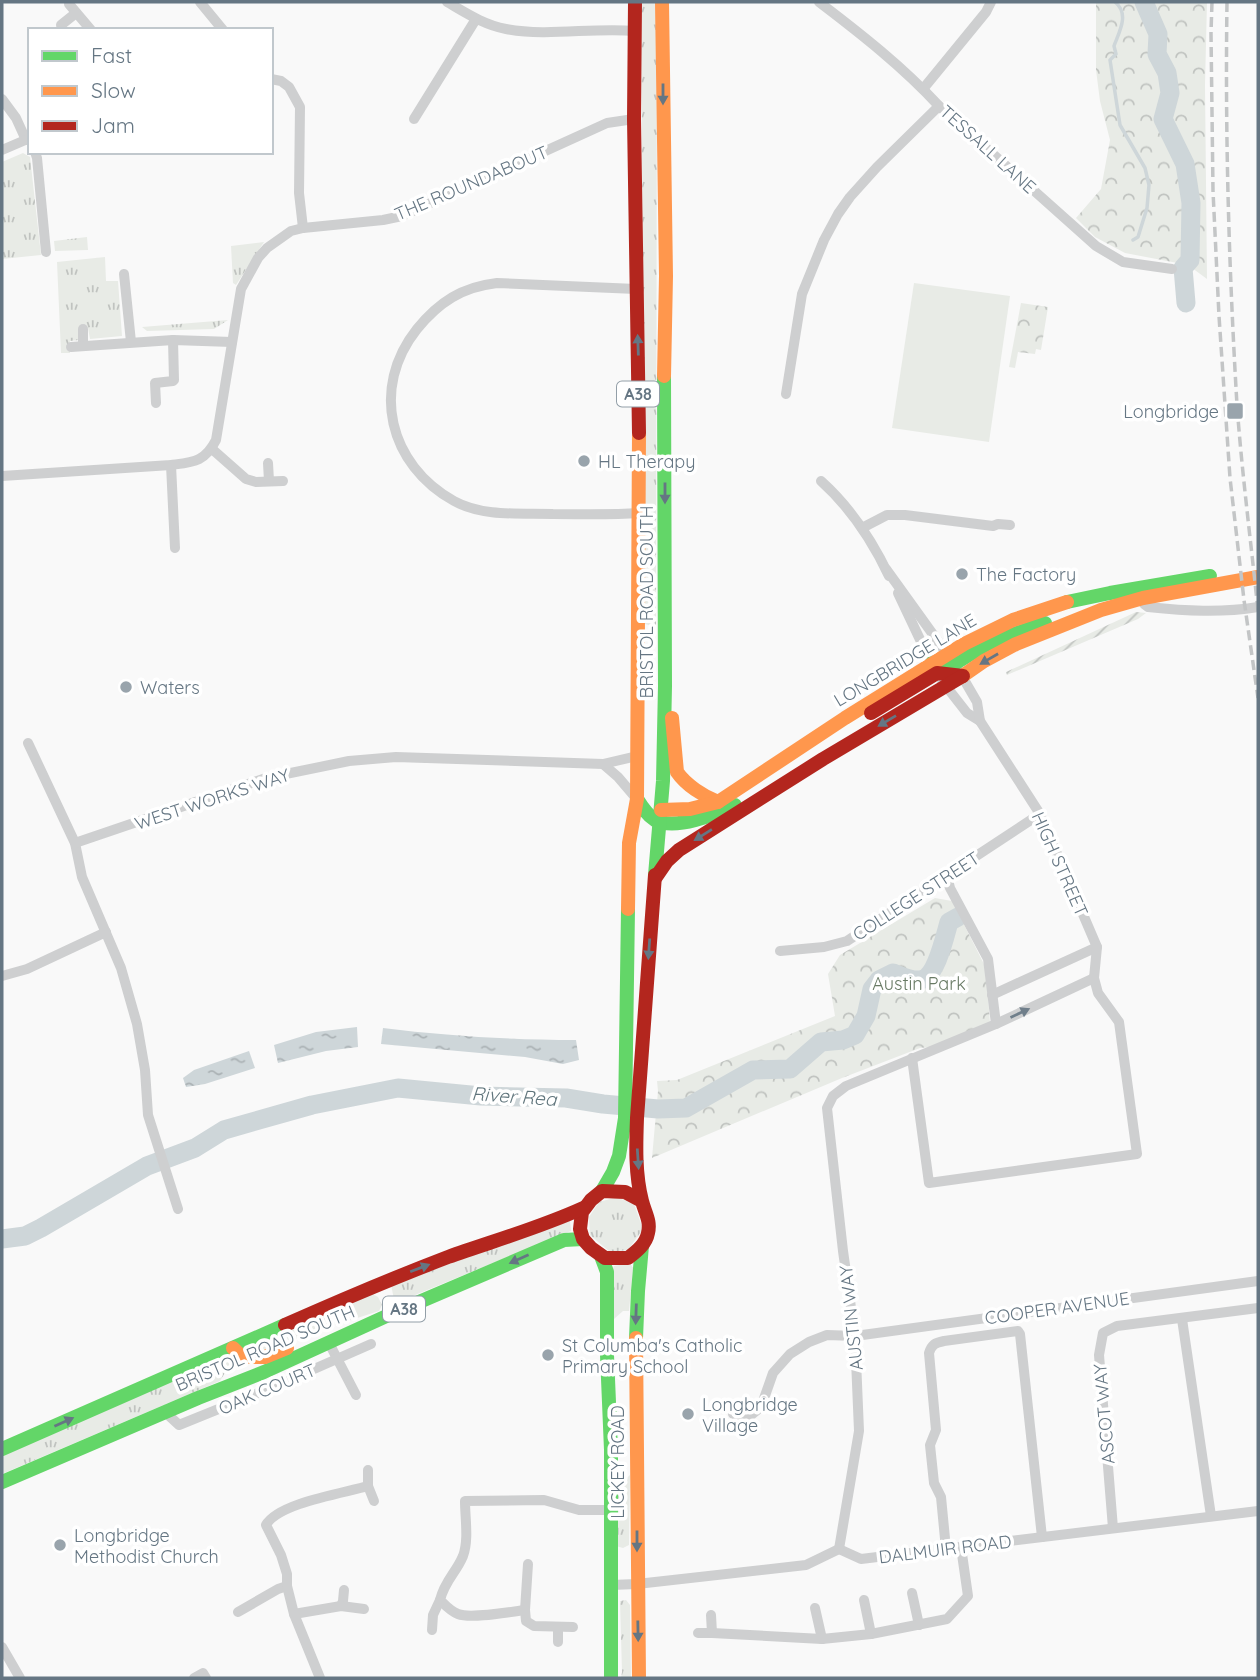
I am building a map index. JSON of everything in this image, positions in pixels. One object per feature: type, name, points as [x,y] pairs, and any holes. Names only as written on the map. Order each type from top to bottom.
[{"type":"main road","name":"BRISTOL ROAD SOUTH","points":[[633,1078],[628,946],[629,843],[637,799],[639,513],[635,2]]},
{"type":"main road","name":"BRISTOL ROAD SOUTH","points":[[602,1191],[621,1155],[629,1121],[654,881],[657,816],[663,780],[666,663],[666,276],[662,2]]},
{"type":"main road","points":[[634,119],[644,110],[644,81],[647,73],[663,69]]},
{"type":"main road","name":"LONGBRIDGE LANE","points":[[955,665],[987,644],[1014,633],[1099,606],[1136,600],[1258,568]]},
{"type":"main road","name":"LONGBRIDGE LANE","points":[[654,881],[667,861],[679,850],[945,686],[970,639],[1046,608],[1139,587],[1231,577],[1258,577]]},
{"type":"main road","points":[[637,627],[648,632],[659,632],[666,625]]},
{"type":"main road","points":[[637,756],[648,748],[655,733],[658,679],[666,663]]},
{"type":"main road","points":[[934,668],[955,665]]},
{"type":"main road","name":"LONGBRIDGE LANE","points":[[657,816],[718,802],[934,668]]},
{"type":"main road","points":[[665,686],[671,702],[677,772],[680,777],[718,802]]},
{"type":"main road","name":"LONGBRIDGE LANE","points":[[657,816],[686,822],[720,813],[823,759]]},
{"type":"main road","points":[[628,946],[634,925],[640,845],[657,816],[643,810],[637,799]]},
{"type":"main road","name":"BRISTOL ROAD SOUTH","points":[[629,1121],[642,1201]]},
{"type":"main road","points":[[509,1236],[566,1205],[597,1179],[629,1121]]},
{"type":"main road","points":[[602,1191],[625,1192],[642,1201],[650,1223],[648,1236],[642,1246],[628,1258],[605,1258],[583,1239],[580,1229],[583,1208],[602,1191]]},
{"type":"main road","name":"BRISTOL ROAD SOUTH","points":[[2,1449],[240,1350],[378,1285],[449,1256],[552,1222],[583,1208]]},
{"type":"main road","name":"BRISTOL ROAD SOUTH","points":[[2,1482],[564,1240],[583,1239]]},
{"type":"main road","name":"LICKEY ROAD","points":[[639,1678],[636,1319],[637,1280],[642,1246]]},
{"type":"main road","name":"LICKEY ROAD","points":[[601,1256],[607,1272],[611,1450],[611,1678]]},
{"type":"main road","points":[[378,1285],[391,1314]]},
{"type":"main road","points":[[227,1387],[240,1350],[265,1357],[298,1343],[332,1342]]},
{"type":"street","points":[[200,2],[221,28]]},
{"type":"street","points":[[447,2],[476,19],[505,29],[550,33],[635,31]]},
{"type":"street","name":"TESSALL LANE","points":[[819,2],[923,89],[1096,246],[1123,262],[1172,269]]},
{"type":"street","points":[[923,89],[986,12],[991,2]]},
{"type":"street","points":[[61,25],[73,8],[89,28]]},
{"type":"street","points":[[415,118],[476,19]]},
{"type":"street","points":[[273,79],[289,87],[300,107],[299,193],[303,228]]},
{"type":"street","points":[[3,104],[28,137]]},
{"type":"street","points":[[786,394],[802,294],[829,231],[850,197],[939,106]]},
{"type":"street","name":"THE ROUNDABOUT","points":[[212,449],[216,440],[239,298],[247,275],[267,248],[291,231],[303,228],[402,216],[607,123],[634,119]]},
{"type":"street","points":[[2,150],[28,139]]},
{"type":"street","points":[[36,154],[46,252]]},
{"type":"street","points":[[124,274],[131,342]]},
{"type":"street","points":[[636,289],[498,283],[477,287],[451,298],[427,317],[400,356],[392,382],[391,416],[401,446],[416,470],[455,502],[471,508],[501,513],[639,513]]},
{"type":"street","points":[[83,329],[77,346],[173,340],[232,342]]},
{"type":"street","points":[[156,403],[155,383],[174,380],[173,340]]},
{"type":"street","points":[[2,476],[171,465],[193,462],[212,449],[246,479],[256,482],[283,481]]},
{"type":"street","points":[[268,463],[269,481]]},
{"type":"street","points":[[171,465],[175,548]]},
{"type":"street","points":[[821,481],[847,506],[886,569]]},
{"type":"street","points":[[862,527],[887,515],[1010,526]]},
{"type":"street","name":"HIGH STREET","points":[[886,569],[955,665],[977,702],[980,721],[1040,814],[1097,947],[1094,978]]},
{"type":"street","name":"HIGH STREET","points":[[886,569],[945,686],[967,713],[980,721]]},
{"type":"street","name":"LONGBRIDGE LANE","points":[[1136,600],[1148,607],[1209,612],[1258,607]]},
{"type":"street","points":[[27,743],[75,844],[82,877],[121,968],[137,1024],[145,1070],[148,1115],[177,1209]]},
{"type":"street","name":"WEST WORKS WAY","points":[[75,844],[266,778],[349,761],[396,757],[603,764],[637,756]]},
{"type":"street","points":[[603,764],[637,799]]},
{"type":"street","name":"COLLEGE STREET","points":[[780,951],[824,947],[847,941],[1040,814]]},
{"type":"street","points":[[947,876],[950,888],[988,958],[996,1024]]},
{"type":"street","points":[[2,976],[27,969],[106,932]]},
{"type":"street","points":[[992,995],[1097,947]]},
{"type":"street","points":[[1094,978],[1098,993],[1119,1022],[1137,1154],[929,1183],[912,1058],[996,1024],[1094,978]]},
{"type":"street","name":"AUSTIN WAY","points":[[839,1549],[859,1431],[855,1336],[827,1108],[833,1096],[846,1086],[912,1058]]},
{"type":"street","name":"COOPER AVENUE","points":[[733,1414],[750,1416],[761,1407],[773,1373],[790,1354],[827,1335],[855,1336],[1258,1281]]},
{"type":"street","name":"ASCOT WAY","points":[[1113,1528],[1099,1355],[1102,1333],[1117,1326],[1258,1308]]},
{"type":"street","points":[[1182,1319],[1211,1516]]},
{"type":"street","points":[[946,1549],[941,1497],[934,1483],[930,1445],[936,1430],[929,1353],[935,1343],[1017,1331],[1020,1334],[1042,1537]]},
{"type":"street","points":[[332,1342],[337,1359],[356,1395]]},
{"type":"street","name":"OAK COURT","points":[[165,1412],[179,1425],[371,1344]]},
{"type":"street","points":[[368,1470],[368,1486],[374,1501]]},
{"type":"street","points":[[266,1525],[270,1518],[296,1505],[368,1486]]},
{"type":"street","points":[[432,1630],[433,1615],[444,1587],[466,1548],[465,1501],[544,1500],[579,1510],[611,1510]]},
{"type":"street","name":"DALMUIR ROAD","points":[[839,1549],[861,1559],[1258,1511]]},
{"type":"street","points":[[257,1517],[266,1525],[281,1555],[294,1614],[320,1678]]},
{"type":"street","points":[[698,1633],[822,1639],[871,1634],[947,1619],[968,1596],[961,1547]]},
{"type":"street","points":[[611,1585],[806,1565],[839,1549]]},
{"type":"street","points":[[528,1563],[526,1621],[534,1626],[573,1627]]},
{"type":"street","points":[[238,1612],[287,1586]]},
{"type":"street","points":[[341,1606],[344,1590]]},
{"type":"street","points":[[912,1593],[919,1625]]},
{"type":"street","points":[[440,1600],[460,1615],[525,1610]]},
{"type":"street","points":[[864,1600],[871,1634]]},
{"type":"street","points":[[294,1614],[341,1606],[364,1609]]},
{"type":"street","points":[[815,1608],[822,1639]]},
{"type":"street","points":[[711,1615],[712,1633]]},
{"type":"street","points":[[558,1627],[558,1642]]},
{"type":"street","points":[[2,1647],[20,1678]]},
{"type":"street","points":[[194,1678],[203,1673],[206,1678]]},
{"type":"green space","points":[[641,2],[657,2],[656,627],[645,624]]},
{"type":"green space","points":[[1096,2],[1207,2],[1207,279],[1188,265],[1125,253],[1095,237],[1076,218],[1101,189],[1110,140],[1100,101],[1096,70]]},
{"type":"green space","points":[[23,153],[30,157],[41,255],[2,259],[2,162]]},
{"type":"green space","points":[[87,237],[88,250],[55,251],[54,241]]},
{"type":"green space","points":[[264,242],[236,285],[233,283],[231,246]]},
{"type":"green space","points":[[105,257],[106,281],[118,281],[122,336],[90,339],[88,328],[80,328],[79,340],[70,341],[70,353],[61,353],[57,262]]},
{"type":"green space","points":[[914,283],[1010,296],[989,442],[892,428]]},
{"type":"green space","points":[[1021,303],[1048,307],[1041,350],[1036,349],[1035,354],[1018,352],[1015,368],[1009,367]]},
{"type":"green space","points":[[228,320],[214,329],[147,331],[142,327]]},
{"type":"green space","points":[[1136,612],[1146,613],[1138,619],[1007,675],[1006,672]]},
{"type":"green space","name":"Austin Park","points":[[935,898],[952,901],[986,968],[990,1023],[842,1078],[652,1158],[657,1081],[677,1080],[835,1016],[828,974],[840,955]]},
{"type":"green space","points":[[617,1197],[634,1204],[643,1229],[628,1250],[610,1252],[590,1235],[589,1217],[599,1202]]},
{"type":"green space","points":[[570,1220],[571,1231],[398,1302],[394,1299],[391,1285]]},
{"type":"green space","points":[[630,1263],[633,1268],[629,1311],[623,1311],[614,1319],[612,1270],[614,1266]]},
{"type":"green space","points":[[371,1293],[378,1297],[382,1305],[379,1311],[255,1353],[253,1344]]},
{"type":"green space","points":[[231,1356],[231,1363],[220,1381],[2,1474],[2,1453]]},
{"type":"green space","points":[[630,1475],[629,1545],[623,1548],[616,1546],[615,1489]]},
{"type":"green space","points":[[626,1600],[630,1605],[631,1678],[621,1678],[620,1601]]},
{"type":"water","points":[[357,1027],[358,1047],[326,1051],[278,1063],[274,1045],[316,1032]]},
{"type":"water","points":[[383,1028],[480,1037],[576,1040],[579,1060],[563,1064],[525,1057],[381,1044]]},
{"type":"water","points":[[249,1051],[255,1068],[205,1084],[186,1087],[183,1078],[194,1070]]},
{"type":"waterway","points":[[1115,2],[1123,18],[1114,46],[1116,54],[1110,60],[1120,125],[1145,168],[1149,185],[1147,208],[1138,237],[1133,240]]},
{"type":"waterway","name":"River Rea","points":[[1144,2],[1158,34],[1157,54],[1167,73],[1170,93],[1163,119],[1185,164],[1191,203],[1190,260],[1183,268],[1186,303]]},
{"type":"waterway","name":"River Rea","points":[[2,1239],[25,1236],[147,1166],[195,1148],[224,1130],[312,1105],[398,1088],[481,1096],[566,1098],[658,1109],[686,1108],[753,1070],[790,1069],[821,1042],[843,1040],[855,1035],[866,1016],[872,989],[879,980],[893,973],[913,980],[926,978],[939,956],[949,922],[958,917]]},
{"type":"railway","points":[[1212,2],[1213,191],[1219,316],[1230,478],[1258,698]]},
{"type":"railway","points":[[1227,2],[1227,153],[1234,355],[1241,457],[1258,611]]},
{"type":"traffic: fast","points":[[655,875],[663,781],[665,686],[664,376]]},
{"type":"traffic: fast","points":[[1067,602],[1210,576]]},
{"type":"traffic: fast","points":[[932,663],[954,664],[987,644],[1045,623]]},
{"type":"traffic: fast","points":[[637,799],[655,820],[674,824],[695,820],[735,805]]},
{"type":"traffic: fast","points":[[602,1191],[619,1156],[625,1118],[628,909]]},
{"type":"traffic: fast","points":[[2,1482],[264,1372],[564,1240],[583,1239]]},
{"type":"traffic: fast","points":[[636,1338],[642,1246]]},
{"type":"traffic: fast","points":[[601,1256],[607,1272],[611,1450],[611,1678]]},
{"type":"traffic: fast","points":[[2,1449],[285,1325]]},
{"type":"traffic: slow","points":[[662,2],[666,276],[664,376]]},
{"type":"traffic: slow","points":[[628,909],[629,843],[637,799],[639,433]]},
{"type":"traffic: slow","points":[[961,677],[1016,644],[1101,610],[1143,598],[1258,577]]},
{"type":"traffic: slow","points":[[661,810],[690,809],[718,802],[964,644],[1013,620],[1067,602]]},
{"type":"traffic: slow","points":[[672,718],[677,772],[695,790],[718,802]]},
{"type":"traffic: slow","points":[[636,1338],[639,1678]]},
{"type":"traffic: slow","points":[[233,1348],[242,1357],[265,1357],[287,1348]]},
{"type":"traffic: jam","points":[[635,2],[639,433]]},
{"type":"traffic: jam","points":[[871,713],[937,673],[963,676]]},
{"type":"traffic: jam","points":[[656,877],[679,850],[823,759],[961,677]]},
{"type":"traffic: jam","points":[[642,1201],[625,1192],[602,1191],[582,1212],[580,1229],[583,1239],[605,1258],[628,1258],[643,1244],[649,1229],[638,1180],[636,1139],[655,875]]},
{"type":"traffic: jam","points":[[285,1325],[427,1265],[583,1208]]},
{"type":"place","name":"Longbridge","points":[[1235,411]]},
{"type":"place","name":"HL Therapy","points":[[584,461]]},
{"type":"place","name":"The Factory","points":[[962,574]]},
{"type":"place","name":"Waters","points":[[126,687]]},
{"type":"place","name":"St Columba's Catholic Primary School","points":[[548,1355]]},
{"type":"place","name":"Longbridge Village","points":[[688,1414]]},
{"type":"place","name":"Longbridge Methodist Church","points":[[60,1545]]}]
